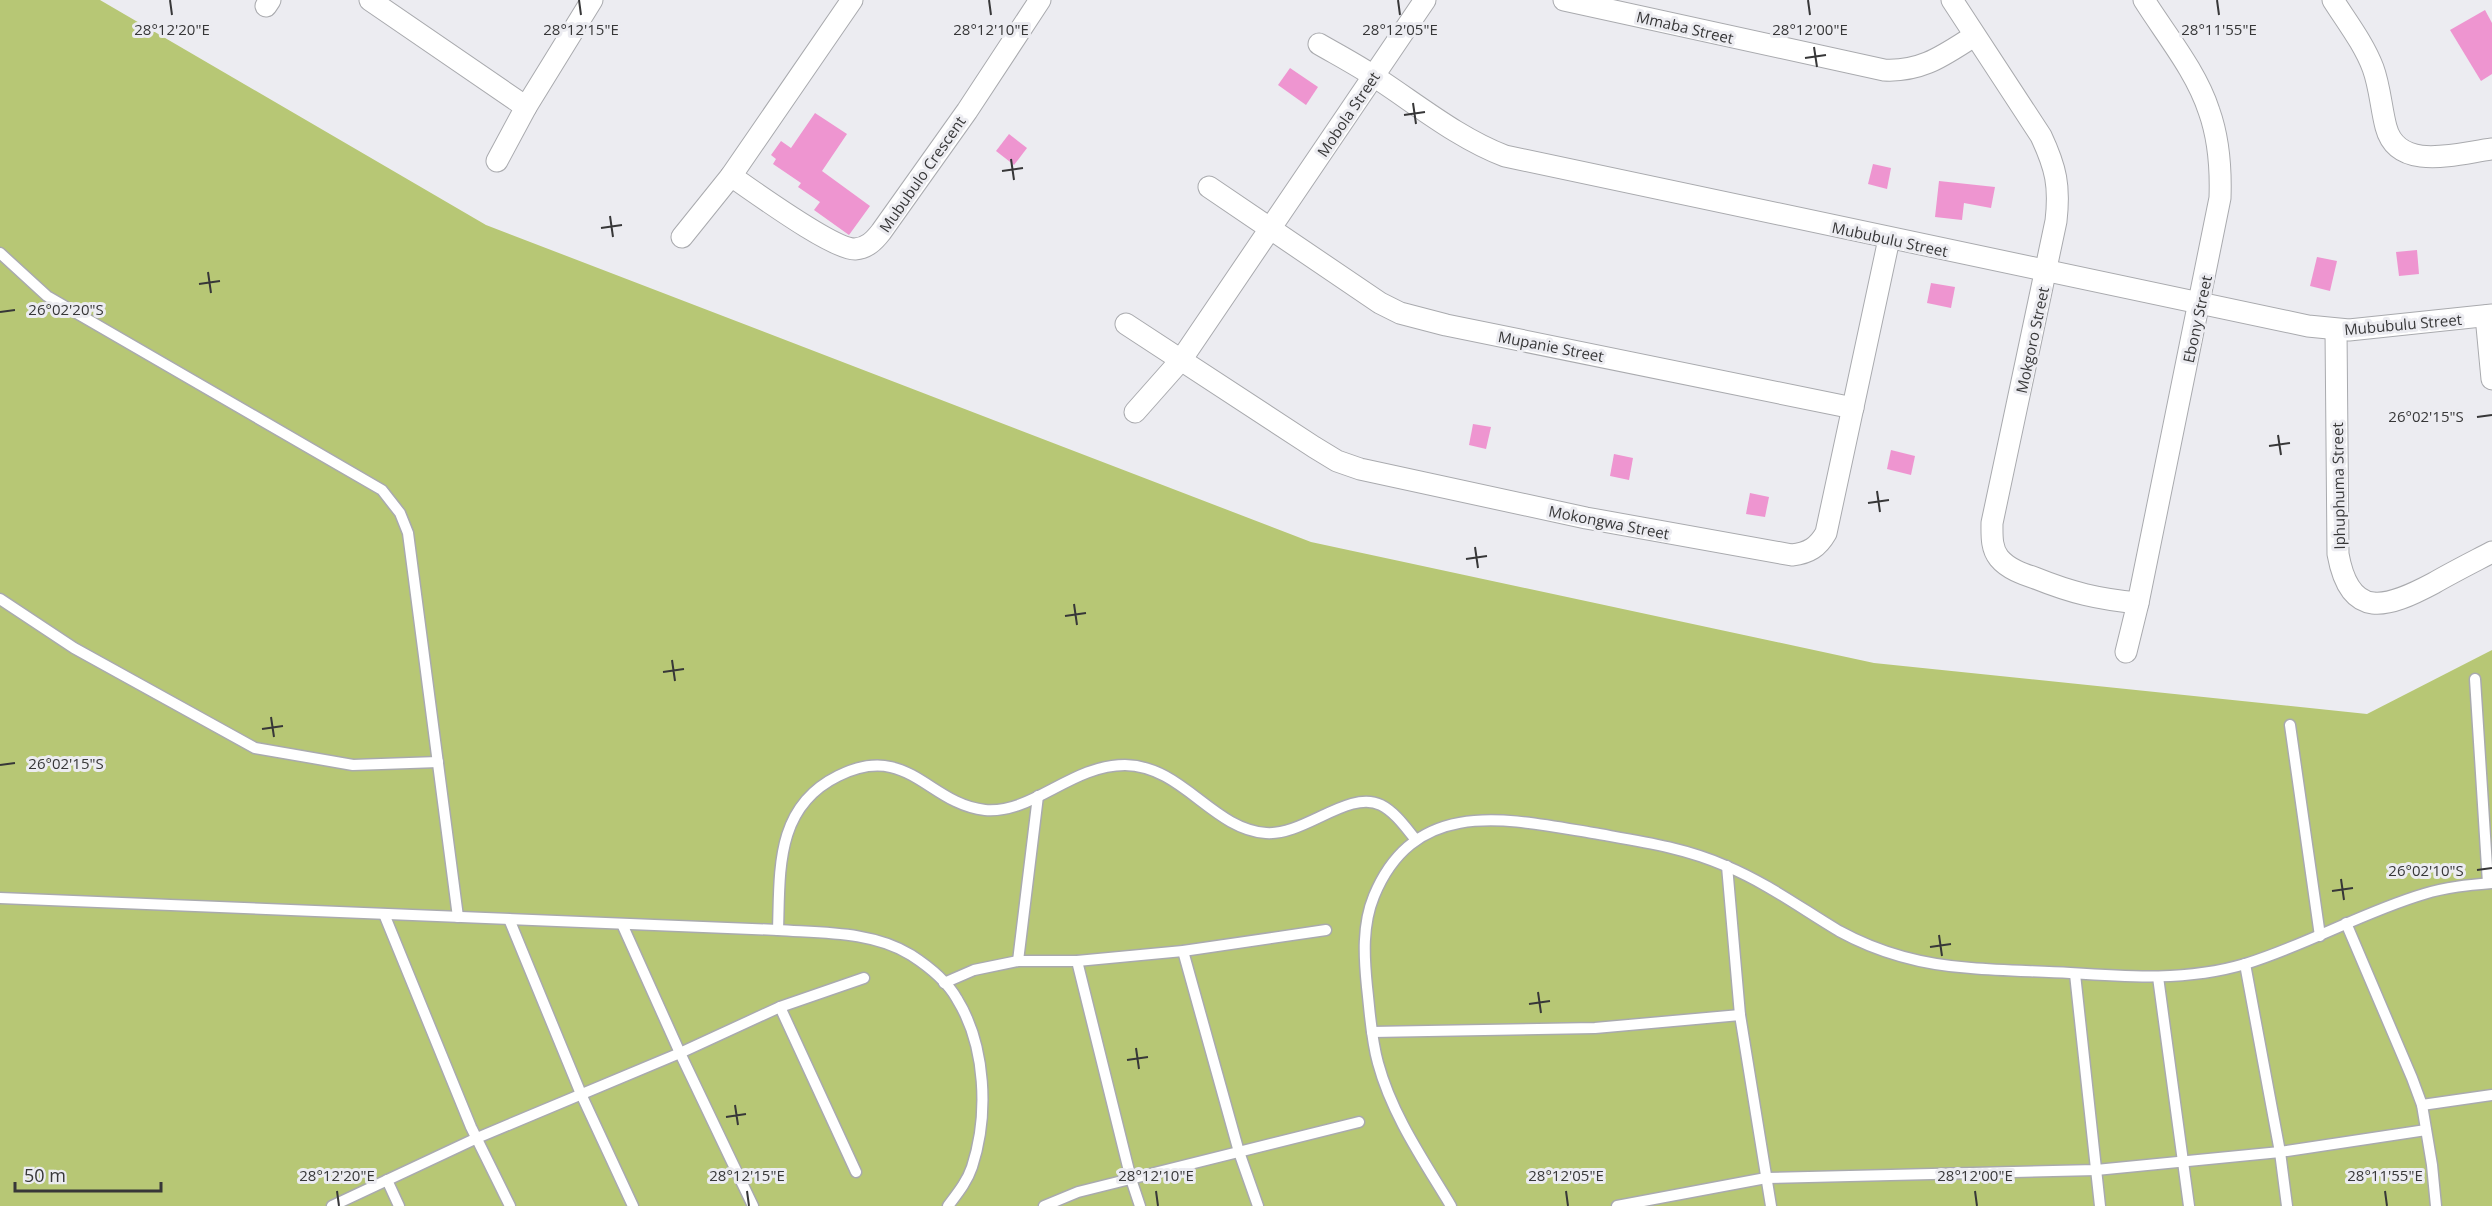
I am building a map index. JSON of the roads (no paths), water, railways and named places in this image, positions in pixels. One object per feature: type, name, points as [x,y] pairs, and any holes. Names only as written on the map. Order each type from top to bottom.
[{"type":"street","points":[[370,0],[526,107]]},
{"type":"street","points":[[497,161],[526,107],[592,0]]},
{"type":"street","points":[[682,237],[731,176],[852,0]]},
{"type":"street","name":"Mububulo Crescent","points":[[731,176],[833,243],[852,249],[869,245],[881,232],[967,111],[1040,0]]},
{"type":"street","name":"Mobola Street","points":[[1135,412],[1180,360],[1425,0]]},
{"type":"street","name":"Mmaba Street","points":[[1564,0],[1884,70],[1903,71],[1923,66],[1974,36]]},
{"type":"street","name":"Mokgoro Street","points":[[1952,0],[2041,136],[2052,159],[2058,180],[2058,198],[2046,272],[1992,523],[1994,549],[2009,567],[2062,589],[2082,596],[2138,603]]},
{"type":"street","name":"Ebony Street","points":[[2126,652],[2200,304],[2220,198],[2221,171],[2215,132],[2201,91],[2144,0]]},
{"type":"street","points":[[2333,0],[2366,52],[2374,70],[2386,130],[2392,143],[2403,152],[2431,158],[2492,148]]},
{"type":"street","name":"Mububulu Street","points":[[1319,44],[1374,76],[1463,135],[1505,156],[2046,272],[2336,330],[2489,316]]},
{"type":"street","points":[[1209,187],[1271,229]]},
{"type":"street","name":"Mupanie Street","points":[[1271,229],[1380,303],[1400,313],[1446,326],[1853,408]]},
{"type":"street","name":"Mokongwa Street","points":[[1126,324],[1314,447],[1337,461],[1360,469],[1586,518],[1779,554],[1805,553],[1822,541],[1826,532],[1889,239]]},
{"type":"street","points":[[2489,316],[2492,379]]},
{"type":"street","name":"Iphuphuma Street","points":[[2336,330],[2338,554],[2344,581],[2352,592],[2369,602],[2393,602],[2492,552]]},
{"type":"lane","points":[[0,253],[47,296],[382,490],[400,513],[408,533],[458,917]]},
{"type":"lane","points":[[0,599],[74,648],[255,748],[353,765],[438,762]]},
{"type":"lane","points":[[1451,1206],[1419,1153],[1387,1091],[1372,1032],[1365,964],[1368,917],[1373,899],[1389,868],[1402,852],[1433,830],[1473,819],[1501,819],[1658,844],[1694,853],[1760,882],[1842,932],[1901,958],[1932,965],[2133,978],[2212,972],[2245,964],[2424,894],[2490,883],[2475,679]]},
{"type":"lane","points":[[2290,725],[2320,936]]},
{"type":"lane","points":[[778,930],[783,849],[788,828],[809,797],[839,775],[870,767],[886,766],[913,774],[970,808],[987,810],[1014,806],[1073,777],[1101,767],[1126,765],[1161,774],[1178,783],[1230,821],[1254,831],[1279,833],[1291,830],[1337,809],[1362,801],[1383,806],[1416,840]]},
{"type":"lane","points":[[1018,961],[1038,796]]},
{"type":"lane","points":[[1727,866],[1740,1015],[1771,1206]]},
{"type":"lane","points":[[0,898],[778,930],[856,936],[883,942],[910,954],[944,982],[956,997],[968,1020],[977,1048],[982,1083],[978,1143],[971,1168],[960,1191],[948,1206]]},
{"type":"lane","points":[[384,914],[477,1138],[510,1206]]},
{"type":"lane","points":[[509,919],[581,1095],[633,1206]]},
{"type":"lane","points":[[2346,923],[2422,1105],[2436,1206]]},
{"type":"lane","points":[[622,924],[753,1206]]},
{"type":"lane","points":[[944,982],[974,970],[1018,961],[1077,961],[1183,951],[1326,930]]},
{"type":"lane","points":[[1183,951],[1239,1152],[1258,1206]]},
{"type":"lane","points":[[1077,961],[1131,1179],[1140,1206]]},
{"type":"lane","points":[[2245,964],[2280,1152],[2287,1206]]},
{"type":"lane","points":[[2075,974],[2100,1206]]},
{"type":"lane","points":[[2158,977],[2189,1206]]},
{"type":"lane","points":[[332,1206],[477,1138],[680,1053],[780,1008],[864,978]]},
{"type":"lane","points":[[780,1008],[856,1172]]},
{"type":"lane","points":[[1372,1032],[1595,1028],[1740,1015]]},
{"type":"lane","points":[[2422,1105],[2492,1095]]},
{"type":"lane","points":[[1044,1206],[1078,1192],[1359,1122]]},
{"type":"lane","points":[[1617,1206],[1766,1178],[2096,1170],[2280,1152],[2426,1131]]},
{"type":"lane","points":[[387,1180],[399,1206]]}]
